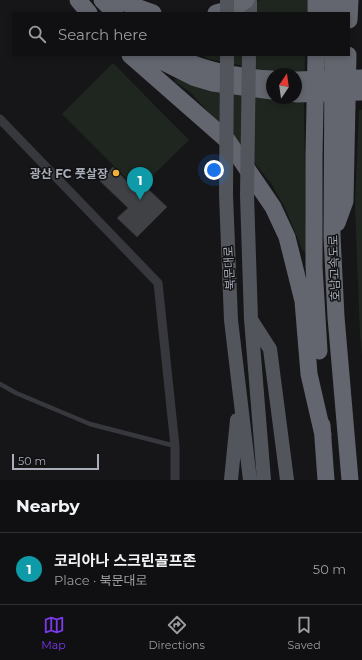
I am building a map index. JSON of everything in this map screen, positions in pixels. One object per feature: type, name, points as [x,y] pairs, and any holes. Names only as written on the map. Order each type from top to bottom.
[{"type":"highway","points":[[102,0],[114,12]]},
{"type":"highway","points":[[121,0],[151,12]]},
{"type":"highway","points":[[220,12],[235,8],[246,0]]},
{"type":"highway","points":[[316,0],[316,12]]},
{"type":"highway","points":[[333,0],[333,12]]},
{"type":"highway","points":[[349,12],[350,0]]},
{"type":"highway","points":[[131,56],[228,141],[273,207],[287,237],[303,301],[310,374],[323,435]]},
{"type":"highway","points":[[151,56],[193,77],[213,83],[266,85]]},
{"type":"highway","points":[[175,56],[191,63],[266,84]]},
{"type":"highway","name":"호남고속도로","points":[[316,56],[314,266],[326,480]]},
{"type":"highway","name":"호남고속도로","points":[[333,56],[332,236],[336,317],[350,480]]},
{"type":"highway","points":[[332,236],[345,201],[348,56]]},
{"type":"highway","points":[[302,80],[362,78]]},
{"type":"highway","points":[[302,94],[362,92]]},
{"type":"main road","points":[[227,0],[227,12]]},
{"type":"main road","points":[[250,0],[250,12]]},
{"type":"main road","name":"북문대로","points":[[227,56],[226,195],[231,320],[250,480]]},
{"type":"main road","name":"북문대로","points":[[249,56],[246,195],[251,319],[264,480]]},
{"type":"main road","points":[[251,319],[270,349],[287,480]]},
{"type":"main road","points":[[231,320],[237,414],[231,480]]},
{"type":"street","points":[[0,119],[158,282],[175,446],[176,480]]},
{"type":"lane","points":[[0,384],[16,393],[90,424],[175,446]]},
{"type":"shaded area","points":[[260,0],[307,0],[307,12],[236,12]]},
{"type":"shaded area","points":[[202,56],[305,56],[304,100],[306,253],[302,249],[285,208],[271,183],[242,148],[190,92],[175,82],[175,79],[185,79],[240,94],[266,99],[266,104],[302,104],[302,68],[266,68],[266,71],[209,59]]},
{"type":"shaded area","points":[[113,63],[189,140],[138,190],[62,114]]},
{"type":"shaded area","points":[[359,110],[362,110],[362,355],[355,206]]},
{"type":"building","points":[[113,167],[138,193],[145,186],[167,207],[137,237],[117,218],[128,208],[100,181]]},
{"type":"place","name":"광산 FC 풋살장","points":[[116,173]]},
{"type":"place","name":"코리아나 스크린골프존","points":[[140,200]]}]
